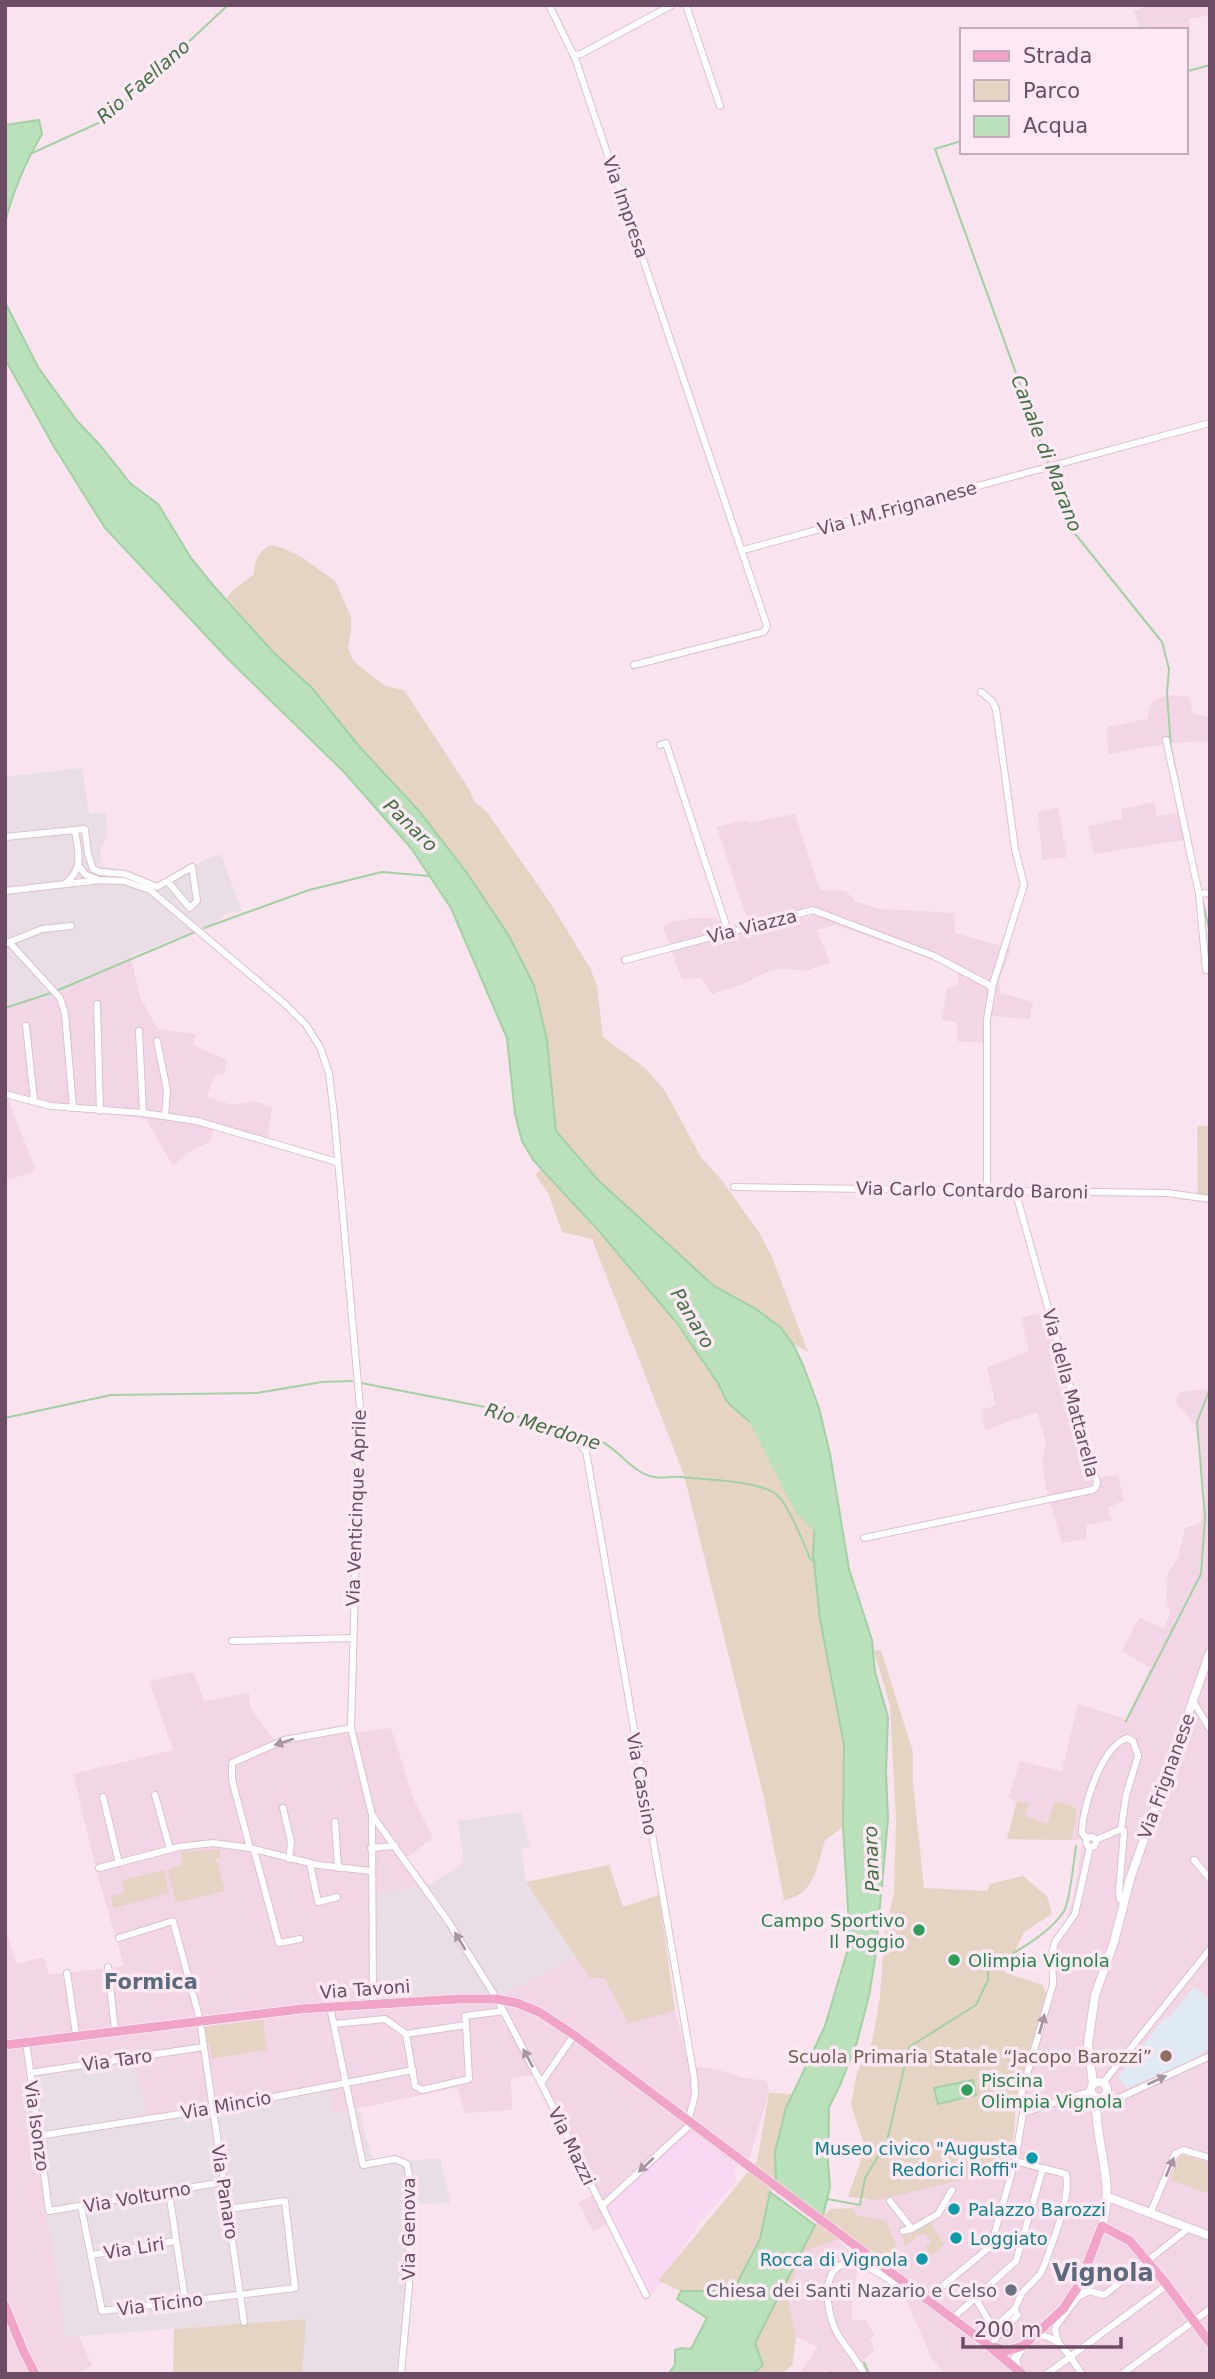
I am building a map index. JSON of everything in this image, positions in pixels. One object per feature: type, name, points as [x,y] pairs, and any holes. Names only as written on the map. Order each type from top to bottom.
[{"type":"main road","name":"Via Frignanese","points":[[1096,2092],[1089,2053],[1090,2018],[1095,1994],[1116,1933],[1123,1901],[1210,1652]]},
{"type":"main road","name":"Via Tavoni","points":[[8,2043],[200,2020],[376,2003],[496,1999],[517,2003],[539,2012],[574,2035],[988,2343],[1020,2370]]},
{"type":"main road","points":[[1020,2370],[1015,2359],[1023,2346],[1058,2314],[1074,2294],[1102,2226],[1108,2197],[1097,2120],[1096,2092],[1098,2081],[1104,2083],[1107,2090],[1096,2092]]},
{"type":"main road","points":[[1108,2197],[1210,2236]]},
{"type":"main road","points":[[1102,2226],[1130,2241],[1210,2343]]},
{"type":"main road","points":[[5,2306],[35,2374]]},
{"type":"main road","points":[[988,2343],[1006,2351],[1023,2346]]},
{"type":"street","name":"Via Impresa","points":[[548,5],[573,55],[743,550]]},
{"type":"street","points":[[573,55],[581,54],[672,5]]},
{"type":"street","points":[[686,5],[720,106]]},
{"type":"street","name":"Via I.M.Frignanese","points":[[743,550],[1210,423]]},
{"type":"street","points":[[634,665],[764,632],[767,626],[743,550]]},
{"type":"street","points":[[981,692],[992,701],[996,709],[1016,849],[1024,886],[992,987],[987,1018],[986,1190]]},
{"type":"street","points":[[1166,740],[1204,894],[1206,970]]},
{"type":"street","points":[[660,744],[666,743],[728,931]]},
{"type":"street","points":[[5,837],[85,829],[93,869],[125,874],[157,887],[192,867],[197,901],[190,908],[168,882]]},
{"type":"street","points":[[65,884],[79,867],[75,830]]},
{"type":"street","points":[[79,867],[86,874],[101,880]]},
{"type":"street","points":[[5,891],[101,880]]},
{"type":"street","name":"Via Venticinque Aprile","points":[[101,880],[124,881],[150,890],[285,1003],[306,1025],[320,1047],[328,1073],[360,1407],[351,1727],[372,1815],[448,1921],[496,1999]]},
{"type":"street","name":"Via Viazza","points":[[625,960],[813,910],[934,956],[992,987]]},
{"type":"street","points":[[71,926],[42,929],[7,943],[53,992],[65,1014],[73,1108]]},
{"type":"street","points":[[97,1004],[100,1111]]},
{"type":"street","points":[[26,1026],[34,1100]]},
{"type":"street","points":[[139,1031],[143,1113]]},
{"type":"street","points":[[157,1041],[167,1090],[165,1116]]},
{"type":"street","points":[[5,1094],[51,1106],[143,1113],[197,1121],[337,1162]]},
{"type":"street","name":"Via Carlo Contardo Baroni","points":[[734,1187],[1167,1193],[1210,1199]]},
{"type":"street","name":"Via della Mattarella","points":[[864,1538],[1096,1487],[1015,1190]]},
{"type":"street","name":"Via Cassino","points":[[582,1447],[586,1451],[694,2077],[695,2095],[690,2123]]},
{"type":"street","points":[[232,1641],[352,1638]]},
{"type":"street","points":[[1193,1701],[1210,1730]]},
{"type":"street","points":[[300,1939],[279,1943],[232,1780],[232,1763],[284,1740],[351,1727]]},
{"type":"street","points":[[927,2299],[991,2246],[1015,2161],[1023,2113],[1021,2095],[1053,1984],[1052,1954],[1055,1942],[1075,1914],[1090,1847],[1082,1833],[1082,1825],[1092,1786],[1113,1749],[1127,1738],[1133,1741],[1138,1756],[1128,1789],[1121,1829],[1125,1837],[1119,1892],[1123,1901]]},
{"type":"street","points":[[155,1795],[170,1849]]},
{"type":"street","points":[[103,1797],[119,1863]]},
{"type":"street","points":[[283,1808],[291,1842],[289,1859]]},
{"type":"street","points":[[372,1815],[371,1871],[376,2003],[380,2013],[406,2034],[466,2025]]},
{"type":"street","points":[[335,1822],[338,1868]]},
{"type":"street","points":[[1090,1847],[1095,1845],[1096,1840],[1121,1829]]},
{"type":"street","points":[[1087,1839],[1091,1836],[1096,1840]]},
{"type":"street","points":[[99,1868],[170,1849],[213,1843],[252,1849],[310,1864],[371,1871]]},
{"type":"street","points":[[372,1848],[395,1846]]},
{"type":"street","points":[[1194,1860],[1210,1879]]},
{"type":"street","points":[[310,1864],[318,1902],[337,1897]]},
{"type":"street","name":"Via Panaro","points":[[119,1938],[173,1921],[200,2020],[244,2322]]},
{"type":"street","points":[[1104,2083],[1210,1949]]},
{"type":"street","points":[[108,1967],[116,2031]]},
{"type":"street","points":[[67,1973],[76,2035]]},
{"type":"street","name":"Via Mazzi","points":[[496,1999],[541,2083],[646,2295]]},
{"type":"street","name":"Via Genova","points":[[330,2007],[363,2165],[396,2159],[407,2164],[410,2181],[409,2286],[401,2374]]},
{"type":"street","points":[[406,2034],[415,2086],[422,2090],[469,2079],[466,2016],[503,2011]]},
{"type":"street","points":[[334,2024],[385,2019]]},
{"type":"street","points":[[541,2083],[574,2035]]},
{"type":"street","name":"Via Isonzo","points":[[26,2041],[50,2211]]},
{"type":"street","name":"Via Taro","points":[[30,2073],[204,2047]]},
{"type":"street","points":[[1023,2113],[1096,2092],[1111,2100],[1117,2099],[1210,2056]]},
{"type":"street","name":"Via Mincio","points":[[38,2136],[212,2109],[412,2070]]},
{"type":"street","points":[[602,2206],[690,2123]]},
{"type":"street","points":[[1150,2214],[1175,2154],[1184,2150],[1210,2158]]},
{"type":"street","points":[[976,2299],[993,2328],[1014,2310],[1022,2293],[1040,2274],[1062,2213],[1068,2183],[1066,2174],[1015,2161]]},
{"type":"street","points":[[953,2318],[1016,2261],[1043,2168]]},
{"type":"street","name":"Via Volturno","points":[[50,2211],[224,2182]]},
{"type":"street","points":[[903,2231],[912,2229],[937,2214],[952,2190]]},
{"type":"street","points":[[169,2192],[185,2300]]},
{"type":"street","name":"Via Ticino","points":[[81,2206],[102,2311],[295,2288],[285,2201],[228,2209]]},
{"type":"street","points":[[890,2201],[912,2229]]},
{"type":"street","points":[[1082,2374],[1058,2341],[1055,2330],[1078,2297],[1100,2240],[1102,2226]]},
{"type":"street","points":[[1078,2297],[1089,2291],[1104,2295],[1189,2228]]},
{"type":"street","name":"Via Liri","points":[[91,2255],[176,2241]]},
{"type":"street","points":[[864,2374],[855,2356],[837,2333],[827,2304],[830,2277],[834,2270],[843,2264],[860,2265],[900,2288],[914,2290]]},
{"type":"street","points":[[1047,2374],[1167,2285]]},
{"type":"street","points":[[1122,2374],[1210,2309]]},
{"type":"street","points":[[988,2343],[1018,2315],[1014,2310]]},
{"type":"street","points":[[1036,2335],[1058,2341]]},
{"type":"shaded area","points":[[1150,5],[1210,5],[1210,15],[1189,19],[1191,33],[1187,34],[1187,28],[1139,28],[1134,11]]},
{"type":"shaded area","points":[[1169,695],[1189,697],[1193,713],[1208,717],[1209,741],[1172,743],[1108,754],[1107,727],[1147,719],[1150,706],[1155,700]]},
{"type":"shaded area","points":[[82,768],[89,814],[106,813],[107,838],[100,847],[102,866],[131,871],[156,885],[190,866],[220,854],[242,910],[226,914],[212,924],[130,956],[49,998],[29,997],[5,1009],[5,777]]},
{"type":"shaded area","points":[[1154,802],[1157,816],[1185,812],[1190,839],[1094,854],[1088,826],[1122,819],[1121,809]]},
{"type":"shaded area","points":[[1058,807],[1067,857],[1042,860],[1038,812]]},
{"type":"shaded area","points":[[795,814],[820,890],[846,891],[856,902],[881,909],[954,913],[955,933],[1011,949],[999,982],[1000,993],[1033,1002],[1030,1019],[991,1016],[990,1043],[957,1041],[957,1022],[942,1020],[947,988],[958,985],[958,971],[836,925],[817,930],[830,963],[805,971],[784,968],[771,970],[743,984],[712,994],[700,977],[682,980],[663,927],[673,921],[696,918],[713,918],[731,925],[748,922],[717,827],[746,820],[750,823]]},
{"type":"shaded area","points":[[130,956],[141,999],[158,1029],[196,1034],[193,1045],[227,1060],[224,1074],[214,1076],[207,1097],[232,1105],[254,1101],[272,1107],[268,1139],[214,1126],[210,1142],[189,1152],[173,1166],[146,1119],[8,1099],[36,1171],[5,1181],[5,1009],[29,997],[49,998]]},
{"type":"shaded area","points":[[1052,1310],[1098,1477],[1118,1475],[1124,1500],[1108,1508],[1112,1520],[1087,1525],[1086,1539],[1062,1543],[1046,1488],[1042,1461],[1046,1443],[1037,1412],[985,1430],[982,1410],[996,1405],[987,1368],[1029,1351],[1021,1318]]},
{"type":"shaded area","points":[[1210,1389],[1210,2374],[945,2374],[932,2359],[905,2297],[919,2290],[883,2261],[851,2208],[885,2188],[977,2157],[1014,2153],[1023,2087],[1034,2057],[1060,1937],[1073,1900],[1083,1840],[1007,1839],[1017,1801],[1008,1798],[1020,1761],[1062,1771],[1078,1704],[1126,1719],[1150,1668],[1122,1651],[1139,1617],[1164,1629],[1170,1613],[1166,1597],[1168,1573],[1178,1558],[1185,1528],[1201,1523],[1205,1493],[1196,1426],[1175,1403],[1180,1392]]},
{"type":"shaded area","points":[[193,1672],[204,1701],[249,1693],[250,1708],[276,1742],[391,1728],[414,1800],[433,1838],[406,1858],[429,1885],[373,1894],[495,2000],[576,1957],[590,1978],[604,1978],[628,2023],[675,2011],[690,2066],[767,2081],[769,2093],[748,2162],[737,2166],[691,2132],[610,2222],[593,2232],[578,2203],[593,2195],[534,2075],[511,2078],[512,2110],[465,2113],[457,2087],[333,2114],[329,2090],[66,2337],[79,2336],[92,2366],[73,2374],[5,2374],[5,1925],[16,1964],[44,1957],[49,1975],[124,1966],[73,1774],[173,1750],[149,1681]]},
{"type":"shaded area","points":[[521,1812],[530,1846],[521,1849],[526,1882],[576,1957],[495,2000],[371,2005],[373,1894],[429,1885],[464,1862],[458,1821]]},
{"type":"shaded area","name":"Scuola Primaria Statale “Jacopo Barozzi”","points":[[1194,1987],[1210,1999],[1210,2048],[1188,2062],[1127,2088],[1118,2077],[1166,2016],[1169,2018]]},
{"type":"shaded area","points":[[134,2062],[149,2120],[329,2089],[333,2113],[359,2110],[374,2165],[440,2158],[450,2203],[414,2204],[412,2301],[404,2374],[302,2374],[305,2319],[65,2337],[27,2078]]},
{"type":"shaded area","points":[[691,2131],[737,2166],[734,2172],[736,2182],[699,2223],[675,2266],[646,2300],[605,2209]]},
{"type":"shaded area","points":[[838,2239],[853,2257],[858,2268],[852,2320],[865,2320],[874,2334],[870,2340],[874,2351],[862,2362],[866,2374],[828,2374],[826,2369],[817,2374],[799,2374],[818,2347],[796,2337],[787,2293],[804,2251]]},
{"type":"green space","points":[[270,545],[303,558],[335,581],[351,617],[348,648],[354,662],[385,686],[404,690],[469,789],[474,801],[487,812],[549,901],[590,968],[597,986],[603,1037],[645,1068],[665,1091],[702,1159],[721,1179],[760,1234],[772,1257],[808,1352],[793,1344],[781,1328],[756,1309],[714,1287],[598,1180],[556,1131],[547,1040],[534,985],[509,936],[467,873],[419,811],[358,745],[312,688],[273,652],[227,598],[254,574],[258,557]]},
{"type":"green space","points":[[1197,1126],[1210,1126],[1210,1203],[1198,1200]]},
{"type":"green space","points":[[541,1168],[655,1297],[700,1356],[727,1402],[765,1435],[800,1510],[815,1524],[813,1554],[829,1668],[844,1745],[843,1827],[825,1840],[813,1878],[802,1892],[794,1897],[784,1900],[764,1798],[684,1475],[592,1239],[562,1232],[549,1195],[536,1175]]},
{"type":"green space","points":[[881,1650],[913,1752],[913,1783],[924,1888],[987,1891],[990,1884],[1023,1876],[1047,1896],[1052,1914],[1024,1932],[1014,1954],[999,1965],[1006,1973],[1043,1985],[1047,1996],[1017,2094],[1013,2144],[1009,2157],[1005,2159],[1001,2170],[879,2200],[848,2197],[865,2148],[851,2104],[857,2073],[872,2042],[880,1997],[884,1937],[894,1893],[896,1821],[890,1705],[874,1651]]},
{"type":"green space","points":[[1017,1801],[1029,1803],[1025,1816],[1047,1824],[1055,1801],[1077,1808],[1072,1840],[1007,1839]]},
{"type":"green space","points":[[219,1849],[221,1858],[216,1859],[225,1891],[176,1903],[168,1870],[182,1865],[181,1852]]},
{"type":"green space","points":[[609,1865],[623,1907],[659,1895],[675,2011],[628,2023],[604,1978],[590,1978],[526,1882]]},
{"type":"green space","points":[[164,1870],[169,1893],[114,1908],[111,1896],[125,1892],[122,1880]]},
{"type":"green space","points":[[263,2020],[267,2050],[212,2059],[209,2042],[206,2042],[205,2027]]},
{"type":"green space","points":[[769,2093],[792,2094],[780,2129],[775,2152],[776,2181],[770,2192],[760,2239],[733,2291],[681,2291],[658,2281],[757,2161]]},
{"type":"green space","points":[[1181,2154],[1210,2163],[1210,2194],[1170,2180]]},
{"type":"green space","points":[[851,2208],[858,2216],[886,2221],[900,2254],[883,2261],[848,2236],[804,2251],[787,2293],[796,2337],[792,2366],[781,2374],[753,2374],[763,2365],[754,2344],[815,2225],[830,2209]]},
{"type":"green space","points":[[930,2221],[944,2245],[931,2256],[925,2246],[931,2243],[925,2233],[905,2245],[902,2235],[908,2236]]},
{"type":"green space","points":[[306,2319],[302,2374],[173,2374],[174,2329]]},
{"type":"water","points":[[39,120],[42,134],[20,177],[5,223],[5,125]]},
{"type":"water","points":[[5,302],[38,367],[77,421],[131,484],[158,504],[191,558],[212,584],[273,652],[312,688],[358,745],[419,811],[467,873],[509,936],[534,985],[547,1040],[556,1131],[598,1180],[714,1286],[756,1309],[781,1328],[793,1344],[803,1365],[819,1408],[830,1454],[849,1569],[872,1640],[875,1672],[888,1717],[888,1819],[875,1959],[857,2042],[829,2107],[830,2187],[823,2216],[776,2181],[775,2152],[786,2108],[825,2026],[850,1942],[843,1827],[844,1745],[820,1619],[813,1554],[815,1524],[800,1510],[765,1435],[727,1402],[718,1383],[676,1322],[597,1229],[534,1161],[522,1141],[515,1114],[507,1038],[451,908],[411,848],[344,772],[228,659],[105,528],[53,445],[5,359]]},
{"type":"water","points":[[973,2080],[976,2095],[938,2104],[934,2088]]},
{"type":"water","points":[[770,2192],[815,2225],[755,2343],[763,2365],[753,2374],[668,2374],[675,2365],[675,2350],[691,2349],[707,2318],[677,2299],[681,2291],[733,2291],[760,2239]]},
{"type":"waterway","name":"Rio Faellano","points":[[30,154],[105,120],[228,5]]},
{"type":"waterway","name":"Canale di Marano","points":[[1187,71],[1210,65]]},
{"type":"waterway","name":"Canale di Marano","points":[[960,141],[935,149],[1049,465]]},
{"type":"waterway","name":"Canale di Marano","points":[[1051,470],[1072,530],[1162,642],[1169,669],[1167,693],[1171,748],[1179,788]]},
{"type":"waterway","points":[[204,928],[309,890],[382,872],[429,876]]},
{"type":"waterway","name":"Canale di Marano","points":[[1203,903],[1210,933]]},
{"type":"waterway","points":[[56,991],[195,932]]},
{"type":"waterway","points":[[5,1008],[51,993]]},
{"type":"waterway","name":"Rio Merdone","points":[[5,1418],[111,1395],[257,1393],[322,1382],[352,1381]]},
{"type":"waterway","name":"Rio Merdone","points":[[361,1383],[485,1407],[601,1441],[633,1467],[654,1477],[718,1480],[772,1491],[783,1502],[810,1559],[816,1562]]},
{"type":"waterway","name":"Canale di Marano","points":[[1126,1721],[1201,1574],[1205,1517],[1197,1422],[1210,1389]]},
{"type":"waterway","name":"Panaro","points":[[755,1422],[800,1510],[821,1530]]},
{"type":"waterway","name":"Canale di Marano","points":[[827,2199],[860,2205],[865,2178],[887,2141],[909,2047],[976,2005],[988,1980],[988,1967],[1029,1943],[1058,1920],[1068,1899],[1076,1846]]},
{"type":"waterway","points":[[864,2362],[869,2374]]},
{"type":"place","name":"Campo Sportivo Il Poggio","points":[[919,1930]]},
{"type":"place","name":"Olimpia Vignola","points":[[954,1960]]},
{"type":"place","name":"Scuola Primaria Statale “Jacopo Barozzi”","points":[[1166,2056]]},
{"type":"place","name":"Piscina Olimpia Vignola","points":[[967,2090]]},
{"type":"place","name":"Museo civico \"Augusta Redorici Roffi\"","points":[[1032,2158]]},
{"type":"place","name":"Palazzo Barozzi","points":[[954,2209]]},
{"type":"place","name":"Loggiato","points":[[956,2238]]},
{"type":"place","name":"Rocca di Vignola","points":[[922,2259]]},
{"type":"place","name":"Chiesa dei Santi Nazario e Celso","points":[[1011,2290]]},
{"type":"district","name":"Formica","points":[[151,1982]]},
{"type":"district","name":"Vignola","points":[[1103,2273]]}]
